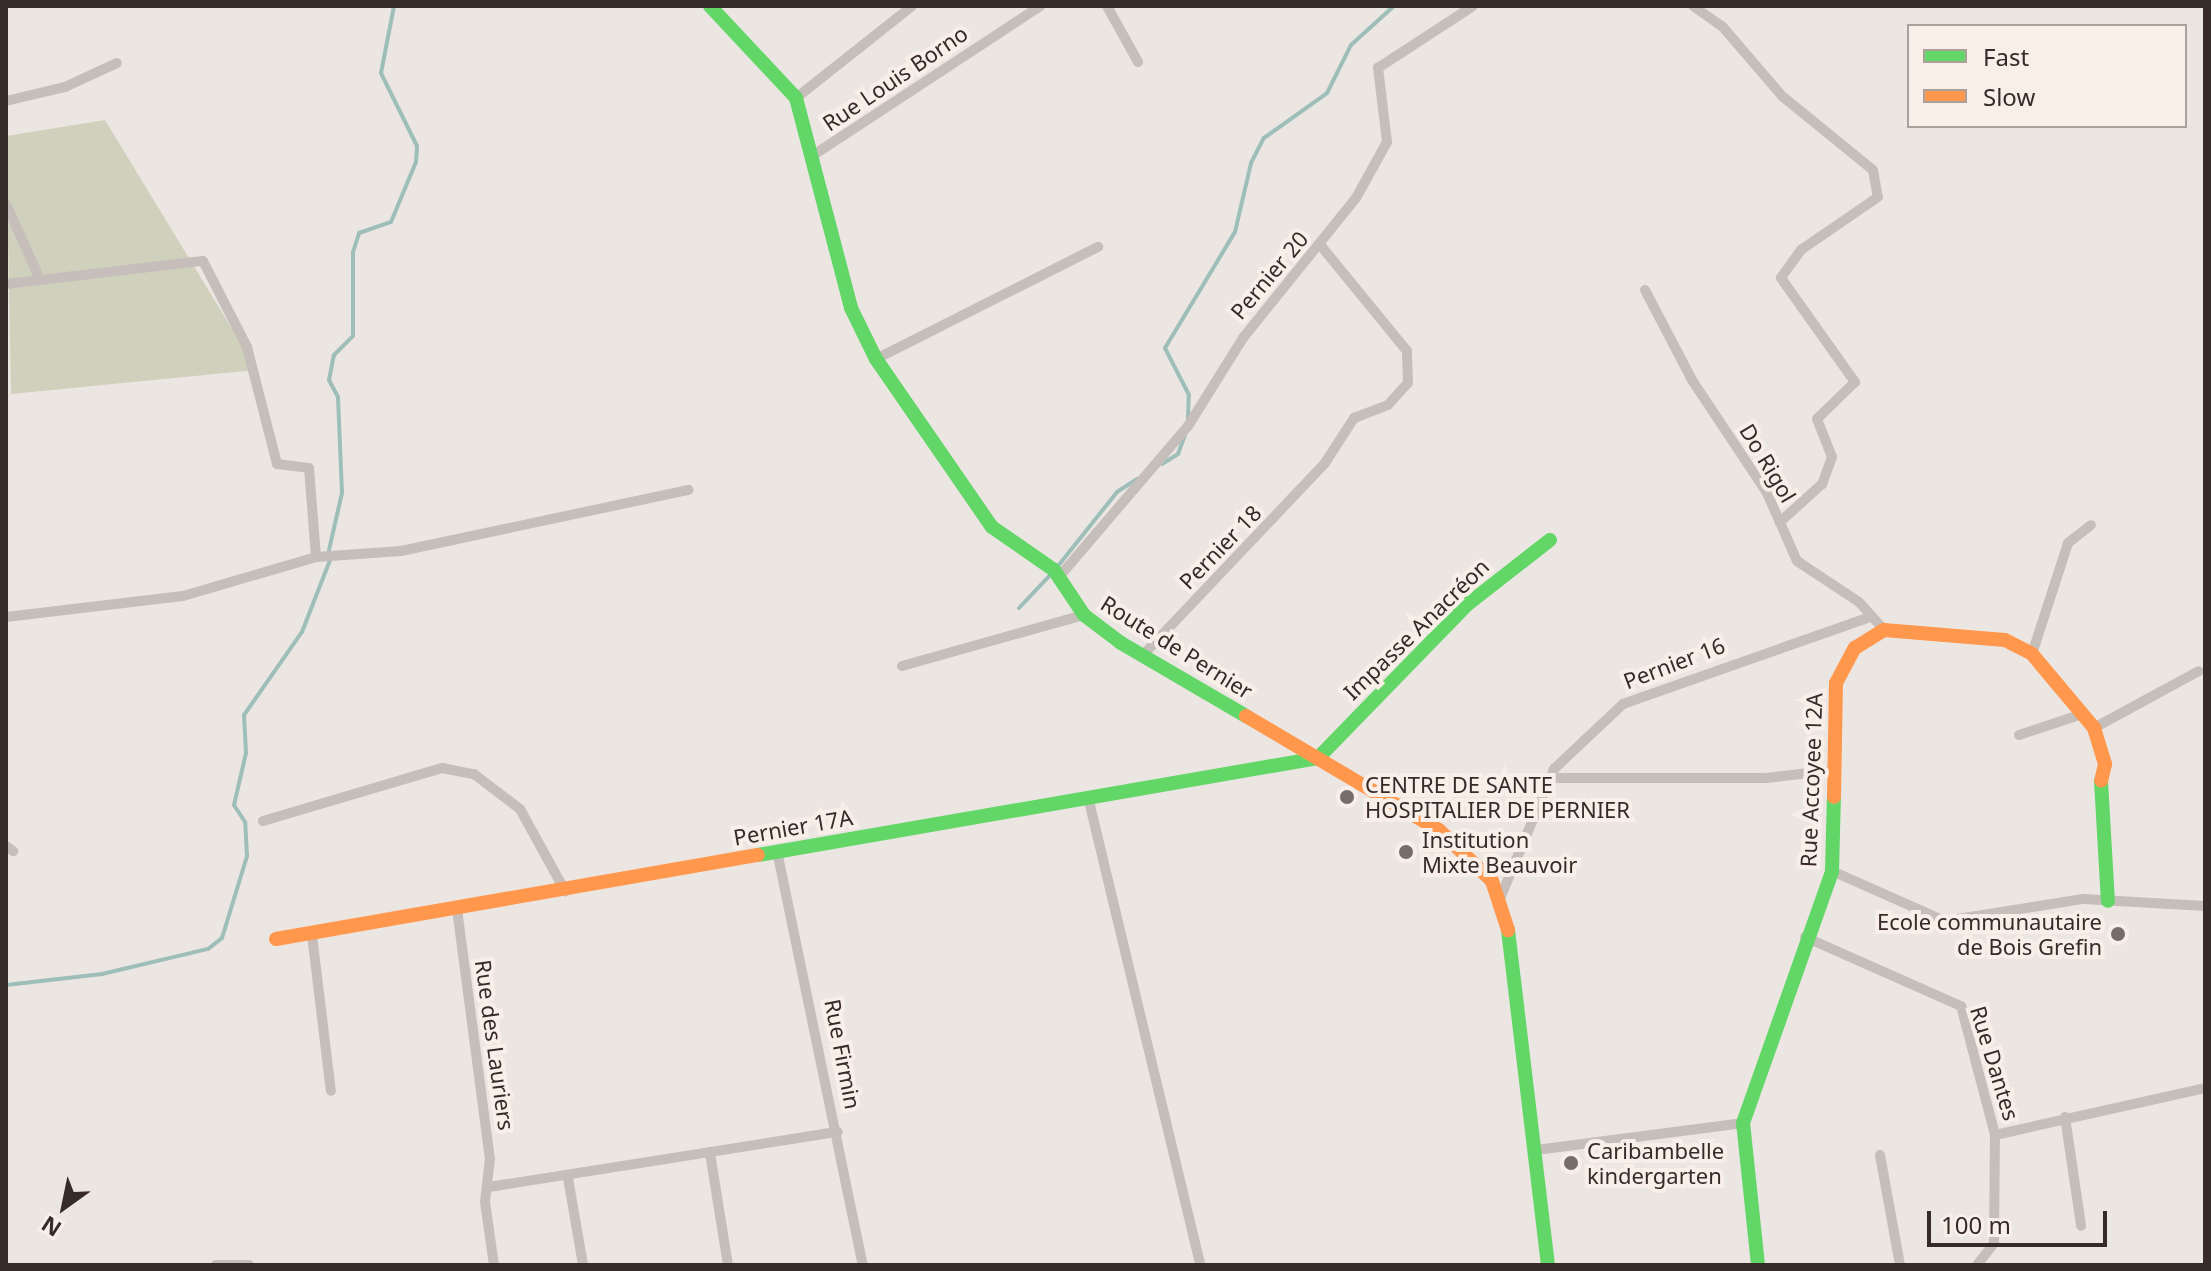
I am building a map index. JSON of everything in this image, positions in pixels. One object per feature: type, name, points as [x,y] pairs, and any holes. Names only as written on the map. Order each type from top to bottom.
[{"type":"street","name":"Route de Pernier","points":[[710,6],[796,98],[851,308],[876,359],[992,527],[1059,577],[1084,615],[1142,656],[1439,830],[1501,896]]},
{"type":"street","points":[[796,98],[912,6]]},
{"type":"street","name":"Rue Louis Borno","points":[[812,156],[1040,6]]},
{"type":"street","points":[[1107,6],[1138,62]]},
{"type":"street","name":"Pernier 20","points":[[1059,577],[1188,426],[1243,338],[1321,246],[1387,142],[1378,68],[1473,6]]},
{"type":"street","points":[[1693,6],[1722,26],[1782,96],[1873,170],[1878,197],[1801,250],[1781,278],[1855,382],[1817,419],[1832,457],[1822,484],[1780,522]]},
{"type":"street","points":[[6,101],[65,87],[117,63]]},
{"type":"street","points":[[6,204],[38,275]]},
{"type":"street","name":"Pernier 18","points":[[1142,656],[1325,463],[1354,418],[1401,396],[1413,363],[1321,246]]},
{"type":"street","points":[[876,359],[1098,247]]},
{"type":"street","points":[[6,284],[38,275],[203,261],[247,347],[277,464],[309,468],[316,557]]},
{"type":"street","name":"Do Rigol","points":[[1645,290],[1780,522],[1797,561],[1884,630]]},
{"type":"street","points":[[6,617],[194,594],[316,557],[401,551],[689,490]]},
{"type":"street","points":[[2032,654],[2068,543],[2091,525]]},
{"type":"street","name":"Impasse Anacréon","points":[[1318,758],[1468,604],[1550,540]]},
{"type":"street","points":[[902,666],[1084,615]]},
{"type":"street","name":"Pernier 16","points":[[1501,896],[1561,758],[1623,704],[1870,617]]},
{"type":"street","points":[[1884,630],[2005,640],[2032,654],[2094,728],[2105,764],[2098,790],[2108,901]]},
{"type":"street","name":"Rue Accoyee 12A","points":[[1758,1265],[1743,1123],[1803,936],[1832,871],[1836,683],[1855,648],[1884,630]]},
{"type":"street","points":[[2094,728],[2199,671]]},
{"type":"street","points":[[2019,735],[2082,714]]},
{"type":"street","name":"Pernier 17A","points":[[276,939],[1318,758]]},
{"type":"street","points":[[263,821],[442,768],[474,774],[520,809],[565,891]]},
{"type":"street","points":[[1550,778],[1766,778],[1835,770]]},
{"type":"street","points":[[1088,797],[1200,1265]]},
{"type":"street","name":"Rue Firmin","points":[[777,851],[838,1132],[863,1265]]},
{"type":"street","points":[[1832,871],[1945,921],[2108,901],[2205,906]]},
{"type":"street","points":[[1501,896],[1536,1150],[1548,1265]]},
{"type":"street","name":"Rue des Lauriers","points":[[457,909],[489,1187],[494,1265]]},
{"type":"street","points":[[312,935],[331,1091]]},
{"type":"street","name":"Rue Dantes","points":[[1803,936],[1961,1006],[1995,1135],[2205,1088]]},
{"type":"street","points":[[2065,1117],[2081,1226]]},
{"type":"street","points":[[1536,1150],[1743,1123]]},
{"type":"street","points":[[489,1187],[568,1178],[838,1132]]},
{"type":"street","points":[[1977,1265],[1994,1243],[1995,1135]]},
{"type":"street","points":[[710,1153],[728,1265]]},
{"type":"street","points":[[1880,1155],[1900,1265]]},
{"type":"street","points":[[568,1178],[583,1265]]},
{"type":"street","points":[[216,1265],[249,1265]]},
{"type":"green space","points":[[105,120],[257,370],[11,394],[6,136]]},
{"type":"waterway","points":[[329,550],[342,493],[338,397],[329,380],[334,355],[353,336],[353,252],[359,233],[391,222],[416,162],[417,146],[381,73],[394,6]]},
{"type":"waterway","points":[[1188,418],[1189,395],[1165,348],[1235,232],[1251,163],[1264,138],[1327,93],[1351,45],[1394,6]]},
{"type":"waterway","points":[[1162,464],[1178,454],[1185,435]]},
{"type":"waterway","points":[[1058,566],[1117,492],[1137,479]]},
{"type":"waterway","points":[[6,985],[102,974],[208,949],[222,938],[247,856],[245,822],[234,805],[246,753],[244,715],[302,632],[330,560]]},
{"type":"waterway","points":[[1019,608],[1052,573]]},
{"type":"traffic: fast","points":[[710,6],[796,98],[851,308],[876,359],[992,527],[1054,570],[1084,615],[1121,643],[1246,716]]},
{"type":"traffic: fast","points":[[758,855],[1318,758],[1468,604],[1550,540]]},
{"type":"traffic: fast","points":[[2101,781],[2108,901]]},
{"type":"traffic: fast","points":[[1758,1265],[1743,1123],[1832,871],[1834,797]]},
{"type":"traffic: fast","points":[[1508,930],[1548,1265]]},
{"type":"traffic: slow","points":[[1834,797],[1836,683],[1855,648],[1884,630],[2005,640],[2032,654],[2094,728],[2105,764],[2101,781]]},
{"type":"traffic: slow","points":[[1246,716],[1439,830],[1492,881],[1508,930]]},
{"type":"traffic: slow","points":[[276,939],[758,855]]},
{"type":"place","name":"CENTRE DE SANTE HOSPITALIER DE PERNIER","points":[[1347,797]]},
{"type":"place","name":"Institution Mixte Beauvoir","points":[[1406,852]]},
{"type":"place","name":"Ecole communautaire de Bois Grefin","points":[[2118,934]]},
{"type":"place","name":"Caribambelle kindergarten","points":[[1571,1163]]}]
